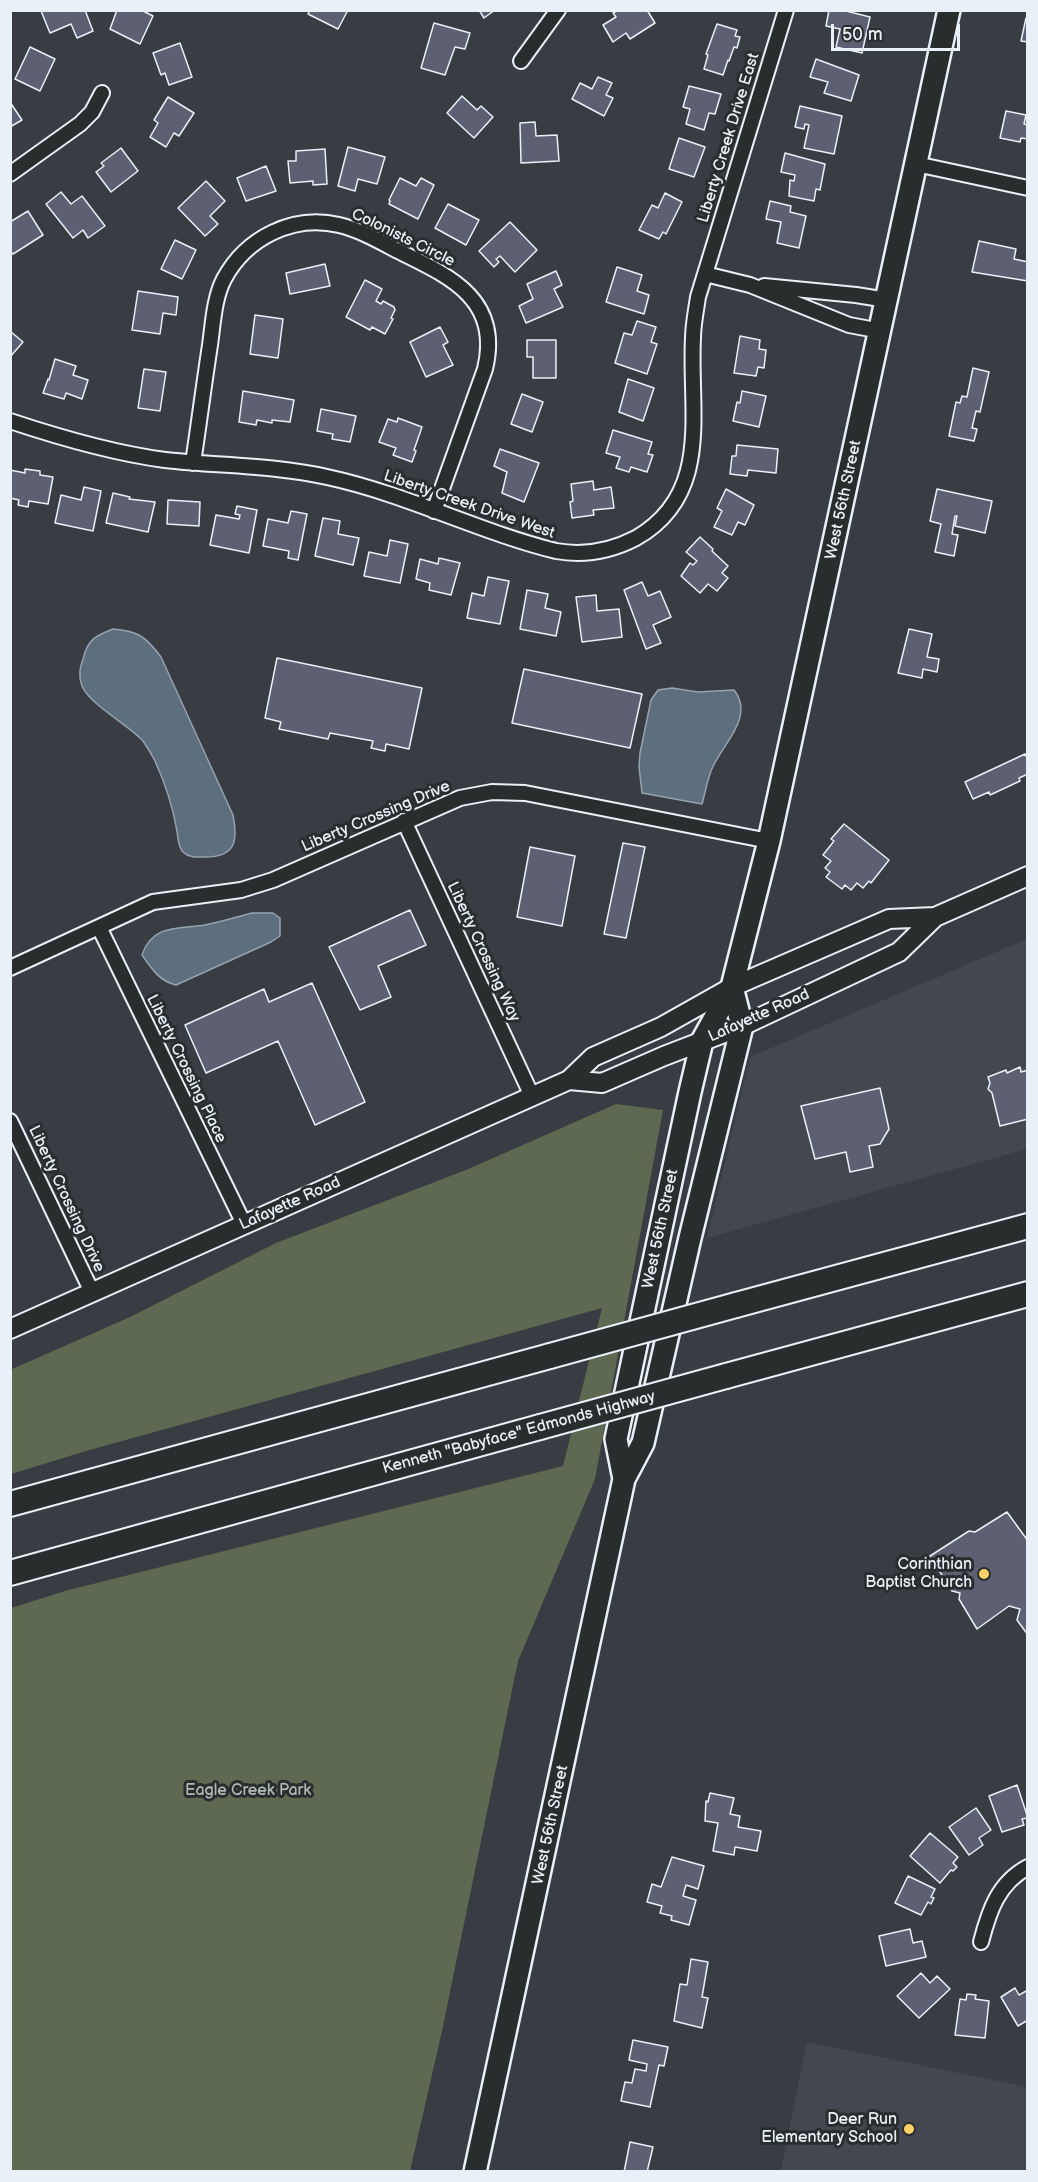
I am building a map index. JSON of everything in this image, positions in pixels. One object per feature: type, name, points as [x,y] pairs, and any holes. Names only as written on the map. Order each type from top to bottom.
[{"type":"highway","points":[[10,1504],[1028,1226]]},
{"type":"highway","name":"Kenneth \"Babyface\" Edmonds Highway","points":[[10,1573],[1028,1294]]},
{"type":"main road","name":"West 56th Street","points":[[624,1479],[616,1439],[702,1041],[732,987],[769,841],[950,10]]},
{"type":"main road","name":"Lafayette Road","points":[[10,1329],[569,1080],[593,1057],[661,1027],[732,987],[889,920],[935,917],[1028,876]]},
{"type":"main road","name":"Lafayette Road","points":[[569,1080],[602,1083],[742,1026],[899,952],[935,917]]},
{"type":"main road","name":"West 56th Street","points":[[476,2172],[624,1479],[643,1443],[742,1026],[732,987]]},
{"type":"street","points":[[521,61],[558,10]]},
{"type":"street","name":"Liberty Creek Drive East","points":[[705,274],[786,10]]},
{"type":"street","points":[[10,174],[86,118],[102,93]]},
{"type":"street","points":[[916,164],[1028,188]]},
{"type":"street","name":"Colonists Circle","points":[[193,462],[215,310],[224,279],[232,265],[248,248],[268,234],[298,224],[322,222],[338,225],[361,233],[448,276],[462,286],[472,298],[484,321],[488,353],[485,369],[434,511]]},
{"type":"street","points":[[705,274],[750,285],[849,325],[880,332]]},
{"type":"street","name":"Liberty Creek Drive West","points":[[10,421],[99,448],[155,458],[284,470],[327,477],[367,488],[542,548],[572,553],[591,553],[628,543],[655,525],[667,513],[684,485],[693,454],[693,339],[698,297],[705,274]]},
{"type":"street","points":[[750,285],[887,300]]},
{"type":"street","name":"Liberty Crossing Drive","points":[[10,968],[153,902],[241,890],[273,880],[460,798],[492,792],[517,792],[769,841]]},
{"type":"street","name":"Liberty Crossing Way","points":[[404,821],[532,1096]]},
{"type":"street","name":"Liberty Crossing Place","points":[[99,927],[244,1224]]},
{"type":"street","name":"Liberty Crossing Drive","points":[[10,1120],[92,1293]]},
{"type":"street","points":[[981,1942],[997,1895],[1013,1876],[1028,1867]]},
{"type":"shaded area","points":[[1027,939],[1027,1149],[707,1238],[750,1057]]},
{"type":"shaded area","name":"Deer Run Elementary School","points":[[807,2042],[1027,2087],[1027,2171],[781,2171]]},
{"type":"green space","name":"Eagle Creek Park","points":[[616,1104],[663,1110],[595,1479],[518,1661],[442,2031],[410,2171],[11,2171],[11,1608],[65,1591],[563,1466],[602,1308],[86,1451],[11,1474],[10,1370],[130,1317],[276,1243],[466,1170]]},
{"type":"water","points":[[113,629],[136,633],[151,644],[161,657],[233,815],[235,840],[229,851],[215,856],[196,857],[181,850],[165,787],[155,761],[143,741],[101,708],[82,686],[80,669],[87,647],[97,636]]},
{"type":"water","points":[[672,688],[698,692],[734,690],[740,700],[739,721],[715,761],[702,804],[642,793],[640,753],[651,700],[658,690]]},
{"type":"water","points":[[252,913],[273,913],[280,918],[280,936],[176,985],[160,977],[142,955],[146,945],[159,933],[176,928],[205,925]]},
{"type":"building","points":[[85,10],[93,31],[77,38],[71,24],[50,33],[41,11]]},
{"type":"building","points":[[117,10],[141,10],[153,16],[140,44],[110,29]]},
{"type":"building","points":[[310,10],[348,10],[338,29],[308,14]]},
{"type":"building","points":[[479,10],[495,10],[484,18]]},
{"type":"building","points":[[618,10],[647,10],[655,23],[630,39],[626,33],[613,42],[603,25],[616,17],[613,13]]},
{"type":"building","points":[[829,10],[842,10],[870,17],[862,53],[836,47],[840,29],[826,26]]},
{"type":"building","points":[[1026,18],[1028,18],[1028,42],[1021,41]]},
{"type":"building","points":[[434,23],[470,33],[465,49],[455,47],[445,75],[421,68]]},
{"type":"building","points":[[717,24],[737,30],[735,36],[740,37],[723,75],[704,69],[708,55],[706,54]]},
{"type":"building","points":[[180,43],[192,77],[169,85],[165,73],[161,75],[153,53]]},
{"type":"building","points":[[30,47],[55,59],[40,91],[15,79]]},
{"type":"building","points":[[816,59],[859,75],[851,101],[824,93],[828,82],[810,77]]},
{"type":"building","points":[[598,77],[612,83],[606,95],[613,98],[604,116],[572,99],[580,83],[592,89]]},
{"type":"building","points":[[689,86],[721,94],[715,114],[709,113],[704,130],[686,124],[690,109],[683,107]]},
{"type":"building","points":[[462,96],[477,110],[481,106],[493,117],[474,138],[447,113]]},
{"type":"building","points":[[168,97],[194,113],[179,136],[174,133],[166,147],[150,137],[158,123],[154,120]]},
{"type":"building","points":[[10,102],[22,120],[10,127]]},
{"type":"building","points":[[800,106],[842,116],[834,154],[804,148],[809,125],[805,124],[804,129],[795,127]]},
{"type":"building","points":[[1006,111],[1026,115],[1024,124],[1028,125],[1028,139],[1021,138],[1020,142],[1000,138]]},
{"type":"building","points":[[535,122],[536,136],[557,135],[559,161],[521,163],[520,123]]},
{"type":"building","points":[[679,138],[705,147],[694,177],[669,169]]},
{"type":"building","points":[[348,147],[385,157],[377,184],[358,179],[355,191],[338,186]]},
{"type":"building","points":[[121,148],[138,171],[111,192],[96,172],[104,166],[101,163]]},
{"type":"building","points":[[325,149],[327,184],[313,185],[313,181],[290,183],[288,161],[296,161],[296,151]]},
{"type":"building","points":[[785,153],[825,164],[820,190],[816,189],[814,201],[789,196],[790,180],[794,181],[795,175],[781,172]]},
{"type":"building","points":[[266,166],[276,191],[246,201],[237,178]]},
{"type":"building","points":[[400,178],[416,186],[421,178],[434,185],[418,219],[389,204]]},
{"type":"building","points":[[206,181],[225,201],[210,216],[218,224],[205,236],[178,208]]},
{"type":"building","points":[[61,192],[71,204],[82,196],[105,226],[88,238],[83,230],[73,238],[46,204]]},
{"type":"building","points":[[665,193],[682,202],[666,234],[663,232],[659,239],[639,230],[652,205],[658,208]]},
{"type":"building","points":[[770,201],[791,206],[790,212],[806,216],[799,248],[777,243],[781,222],[766,219]]},
{"type":"building","points":[[448,204],[479,220],[466,245],[435,228]]},
{"type":"building","points":[[28,211],[43,235],[13,254],[10,251],[10,222]]},
{"type":"building","points":[[510,222],[537,250],[515,272],[500,256],[496,259],[499,262],[494,267],[479,251]]},
{"type":"building","points":[[175,240],[196,250],[182,279],[161,269]]},
{"type":"building","points":[[979,241],[1016,249],[1014,259],[1028,262],[1028,281],[972,272]]},
{"type":"building","points":[[325,264],[330,286],[290,294],[286,273]]},
{"type":"building","points":[[617,267],[642,275],[637,291],[649,295],[644,314],[606,302]]},
{"type":"building","points":[[556,271],[562,285],[554,289],[563,307],[526,323],[519,306],[533,299],[527,284]]},
{"type":"building","points":[[365,280],[382,289],[376,301],[381,304],[383,301],[394,307],[391,318],[393,319],[385,334],[372,327],[370,330],[346,317]]},
{"type":"building","points":[[138,291],[178,297],[176,315],[163,313],[160,334],[132,330]]},
{"type":"building","points":[[255,315],[283,319],[278,358],[250,354]]},
{"type":"building","points":[[637,321],[656,327],[651,342],[657,344],[647,374],[615,363],[624,333],[632,335]]},
{"type":"building","points":[[440,327],[448,342],[443,345],[453,365],[426,377],[410,342]]},
{"type":"building","points":[[10,331],[23,342],[10,357]]},
{"type":"building","points":[[740,336],[760,340],[759,349],[766,350],[764,368],[758,367],[756,376],[734,373]]},
{"type":"building","points":[[527,340],[556,340],[556,378],[533,378],[533,357],[527,357]]},
{"type":"building","points":[[55,359],[76,366],[73,375],[88,380],[82,399],[66,393],[64,399],[43,393]]},
{"type":"building","points":[[973,368],[989,372],[980,412],[976,411],[972,428],[977,429],[974,441],[949,436],[956,402],[960,403],[962,396],[967,397]]},
{"type":"building","points":[[144,369],[166,372],[160,411],[138,408]]},
{"type":"building","points":[[628,379],[654,388],[643,421],[619,412]]},
{"type":"building","points":[[243,391],[294,400],[290,422],[272,420],[272,423],[257,420],[256,425],[239,422]]},
{"type":"building","points":[[742,391],[766,396],[759,427],[733,421]]},
{"type":"building","points":[[522,394],[543,402],[532,432],[511,424]]},
{"type":"building","points":[[321,409],[356,416],[350,442],[332,439],[333,434],[317,431]]},
{"type":"building","points":[[398,418],[422,427],[412,462],[393,455],[396,448],[379,442],[388,419],[397,422]]},
{"type":"building","points":[[613,430],[652,442],[648,454],[653,455],[647,472],[631,467],[629,472],[616,468],[620,457],[606,453]]},
{"type":"building","points":[[737,445],[778,449],[776,473],[748,470],[747,476],[730,474],[732,456],[736,456]]},
{"type":"building","points":[[500,449],[539,463],[524,502],[502,493],[507,472],[494,466]]},
{"type":"building","points":[[25,469],[40,471],[40,475],[53,477],[48,504],[29,501],[28,507],[18,505],[19,500],[10,498],[10,470],[25,473]]},
{"type":"building","points":[[593,481],[594,490],[611,487],[614,508],[593,510],[594,515],[572,518],[571,484]]},
{"type":"building","points":[[84,487],[101,491],[93,531],[55,523],[61,495],[81,500]]},
{"type":"building","points":[[726,489],[754,505],[745,525],[738,522],[732,535],[714,527],[722,511],[717,508]]},
{"type":"building","points":[[937,489],[992,501],[985,533],[955,526],[957,516],[955,516],[952,534],[958,535],[954,556],[935,552],[941,524],[930,521]]},
{"type":"building","points":[[113,493],[130,497],[129,499],[155,502],[148,532],[106,523]]},
{"type":"building","points":[[168,500],[200,502],[199,526],[167,524]]},
{"type":"building","points":[[237,506],[257,510],[249,553],[210,545],[216,515],[239,519],[240,515],[235,514]]},
{"type":"building","points":[[291,511],[307,514],[298,560],[288,558],[289,551],[263,546],[268,519],[288,523]]},
{"type":"building","points":[[323,518],[340,521],[338,534],[359,538],[353,565],[315,556]]},
{"type":"building","points":[[700,537],[728,566],[722,573],[728,578],[717,591],[708,584],[700,593],[681,576],[690,563],[693,565],[697,561],[686,552]]},
{"type":"building","points":[[390,540],[408,544],[400,583],[364,576],[369,552],[387,556]]},
{"type":"building","points":[[439,558],[460,563],[451,595],[429,590],[430,583],[416,579],[420,559],[438,564]]},
{"type":"building","points":[[488,577],[509,581],[500,624],[467,618],[472,593],[484,596]]},
{"type":"building","points":[[642,582],[648,596],[660,591],[671,617],[653,625],[661,643],[646,649],[624,590]]},
{"type":"building","points":[[527,590],[548,594],[545,608],[561,612],[556,636],[520,629]]},
{"type":"building","points":[[596,595],[597,611],[619,609],[622,637],[582,642],[576,597]]},
{"type":"building","points":[[909,629],[932,634],[927,657],[939,659],[937,672],[923,669],[922,678],[898,673]]},
{"type":"building","points":[[277,658],[422,688],[409,749],[386,744],[385,751],[371,748],[373,741],[330,733],[328,739],[279,729],[281,722],[265,718]]},
{"type":"building","points":[[524,669],[642,694],[630,748],[512,723]]},
{"type":"building","points":[[1025,754],[1028,759],[1028,774],[1019,778],[1020,781],[990,795],[989,792],[973,799],[965,782]]},
{"type":"building","points":[[844,824],[889,860],[871,883],[869,881],[863,888],[857,883],[851,890],[845,885],[842,889],[826,877],[830,872],[825,868],[831,861],[823,855],[834,841],[831,839]]},
{"type":"building","points":[[623,843],[645,847],[626,938],[604,934]]},
{"type":"building","points":[[530,847],[575,856],[562,926],[517,917]]},
{"type":"building","points":[[410,910],[426,945],[378,966],[391,997],[360,1010],[329,947]]},
{"type":"building","points":[[312,983],[365,1102],[315,1125],[278,1041],[206,1073],[185,1025],[264,989],[269,1002]]},
{"type":"building","points":[[1020,1067],[1021,1072],[1028,1070],[1028,1119],[1000,1126],[992,1093],[988,1089],[990,1083],[988,1077],[1006,1070],[1007,1073]]},
{"type":"building","points":[[880,1088],[889,1129],[880,1144],[869,1146],[873,1167],[850,1172],[846,1152],[815,1159],[801,1106]]},
{"type":"building","name":"Corinthian Baptist Church","points":[[1007,1512],[1028,1541],[1028,1635],[1017,1620],[1020,1609],[1009,1606],[977,1629],[959,1599],[960,1593],[952,1591],[930,1556],[969,1531],[975,1532]]},
{"type":"building","points":[[1017,1785],[1028,1818],[1022,1819],[1024,1825],[1002,1832],[989,1796]]},
{"type":"building","points":[[710,1793],[734,1798],[730,1814],[740,1816],[738,1827],[761,1831],[757,1851],[735,1847],[734,1855],[713,1851],[718,1823],[705,1821],[706,1801],[708,1802]]},
{"type":"building","points":[[976,1808],[991,1830],[979,1838],[983,1845],[969,1855],[949,1827]]},
{"type":"building","points":[[930,1833],[958,1857],[953,1863],[957,1867],[951,1870],[940,1883],[910,1856]]},
{"type":"building","points":[[672,1857],[704,1866],[698,1889],[686,1885],[683,1896],[696,1900],[689,1925],[671,1920],[672,1916],[660,1913],[662,1906],[647,1902],[652,1884],[661,1887]]},
{"type":"building","points":[[908,1876],[935,1889],[931,1897],[934,1898],[931,1904],[928,1902],[921,1915],[895,1903]]},
{"type":"building","points":[[910,1929],[913,1943],[922,1941],[926,1957],[886,1966],[879,1936]]},
{"type":"building","points":[[691,1959],[708,1962],[702,1997],[708,1998],[702,2028],[674,2021],[680,1984],[687,1985]]},
{"type":"building","points":[[921,1973],[930,1983],[937,1976],[950,1989],[919,2018],[897,1996]]},
{"type":"building","points":[[1015,1988],[1019,1995],[1028,1990],[1028,2020],[1018,2026],[1001,1997]]},
{"type":"building","points":[[967,1994],[976,1995],[975,1999],[989,2001],[985,2038],[955,2035],[960,1999],[966,2000]]},
{"type":"building","points":[[633,2040],[668,2047],[664,2066],[659,2065],[650,2107],[621,2101],[625,2082],[632,2083],[635,2069],[646,2071],[647,2064],[629,2060]]},
{"type":"building","points":[[630,2142],[653,2147],[647,2172],[624,2172]]},
{"type":"place","name":"Corinthian Baptist Church","points":[[984,1574]]},
{"type":"place","name":"Deer Run Elementary School","points":[[909,2129]]}]
